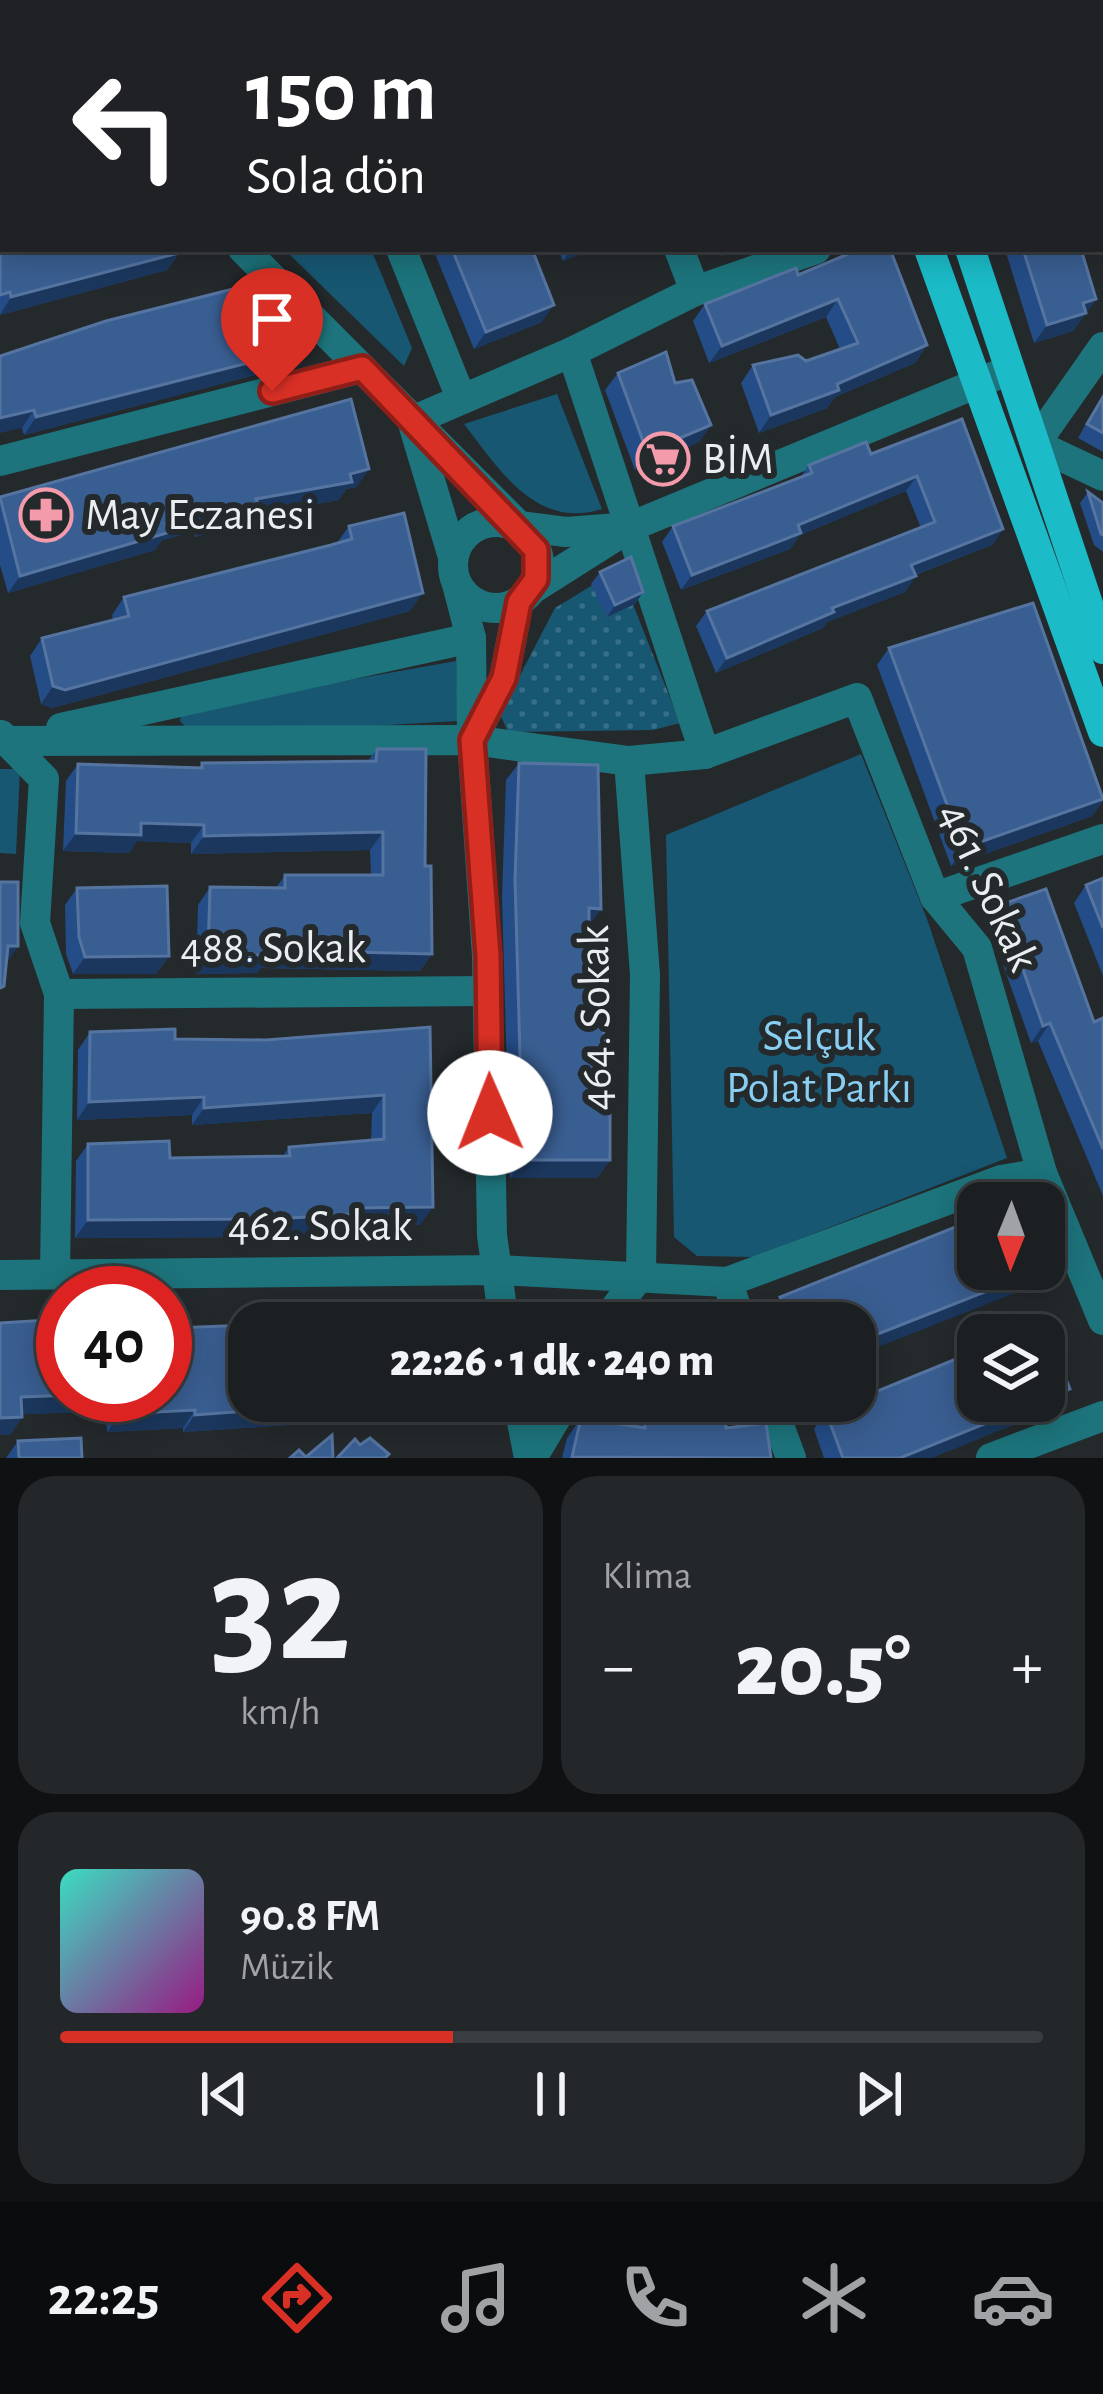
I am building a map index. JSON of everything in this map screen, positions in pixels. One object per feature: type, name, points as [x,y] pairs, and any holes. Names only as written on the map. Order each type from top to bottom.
[{"type":"main road","points":[[930,252],[1103,732]]},
{"type":"main road","points":[[971,252],[1007,370],[1092,592],[1103,649]]},
{"type":"street","points":[[246,252],[519,526],[539,565],[524,597],[504,678],[472,740]]},
{"type":"street","points":[[402,252],[461,398]]},
{"type":"street","points":[[680,252],[694,291]]},
{"type":"street","points":[[412,421],[572,352],[694,291],[807,252]]},
{"type":"street","points":[[1103,347],[1035,443],[1103,476]]},
{"type":"street","points":[[1,737],[472,740],[629,761],[705,754],[572,352]]},
{"type":"street","points":[[0,461],[362,368]]},
{"type":"street","points":[[630,527],[566,532],[478,525],[458,544],[455,571],[477,604],[491,608],[524,597],[630,527],[1007,370]]},
{"type":"street","points":[[412,421],[471,638],[472,740],[501,1302]]},
{"type":"street","points":[[1,737],[471,638]]},
{"type":"street","name":"461. Sokak","points":[[705,754],[857,698],[935,897],[977,948],[1042,1173],[1103,1320]]},
{"type":"street","points":[[1,737],[44,779],[35,923],[59,994],[55,1266]]},
{"type":"street","name":"464. Sokak","points":[[629,761],[645,975],[640,1274]]},
{"type":"street","points":[[935,897],[1103,839]]},
{"type":"street","name":"488. Sokak","points":[[59,994],[488,991]]},
{"type":"street","name":"462. Sokak","points":[[192,1273],[497,1270],[727,1282],[1001,1180],[1042,1173]]},
{"type":"street","name":"462. Sokak","points":[[0,1275],[36,1274]]},
{"type":"street","points":[[619,1302],[640,1274]]},
{"type":"street","points":[[727,1282],[734,1302]]},
{"type":"street","points":[[991,1458],[1103,1416]]},
{"type":"street","points":[[523,1422],[531,1458]]},
{"type":"street","points":[[531,1458],[553,1422]]},
{"type":"street","points":[[778,1422],[791,1458]]},
{"type":"green space","points":[[287,252],[372,252],[412,348],[404,366]]},
{"type":"green space","points":[[557,394],[602,509],[558,511],[539,503],[506,476],[464,424]]},
{"type":"green space","points":[[619,569],[680,723],[653,730],[508,732],[500,714],[555,608]]},
{"type":"green space","points":[[456,661],[458,721],[194,736],[180,721],[182,710]]},
{"type":"green space","name":"Selçuk Polat Parkı","points":[[861,754],[927,919],[1007,1158],[754,1257],[697,1256],[674,1237],[666,835]]},
{"type":"green space","points":[[0,769],[20,769],[16,854],[0,853]]},
{"type":"building","points":[[0,252],[179,253],[11,297],[10,292],[0,295]]},
{"type":"building","points":[[453,252],[533,252],[554,305],[486,332]]},
{"type":"building","points":[[853,252],[891,252],[927,345],[837,384],[839,390],[771,415],[753,365],[798,355],[806,361],[858,343],[838,299],[722,346],[705,304],[796,268],[798,275]]},
{"type":"building","points":[[1024,252],[1082,252],[1096,299],[1083,303],[1086,313],[1047,325]]},
{"type":"building","points":[[249,285],[260,297],[271,327],[271,357],[36,417],[34,410],[0,418],[0,356],[106,321]]},
{"type":"building","points":[[666,352],[675,383],[692,380],[711,425],[647,452],[618,373]]},
{"type":"building","points":[[1103,397],[1103,433],[1087,424]]},
{"type":"building","points":[[351,399],[369,469],[350,474],[352,482],[256,499],[259,507],[208,520],[206,514],[166,524],[167,533],[20,576],[0,497]]},
{"type":"building","points":[[962,419],[1003,529],[911,565],[916,576],[832,608],[834,612],[727,658],[707,611],[935,522],[917,476],[798,525],[801,533],[692,575],[673,526],[812,473],[809,465],[866,442],[871,454]]},
{"type":"building","points":[[1088,492],[1103,503],[1103,535],[1101,534]]},
{"type":"building","points":[[404,513],[423,593],[65,690],[53,686],[42,638],[129,616],[124,597],[352,539],[349,526]]},
{"type":"building","points":[[631,557],[643,592],[615,605],[600,572]]},
{"type":"building","points":[[1033,603],[1103,799],[963,848],[889,648]]},
{"type":"building","points":[[377,749],[426,749],[425,866],[431,866],[432,954],[269,950],[269,955],[208,956],[210,887],[285,888],[285,875],[383,875],[383,832],[204,836],[204,825],[141,823],[141,835],[76,833],[78,764],[202,768],[202,763],[376,761]]},
{"type":"building","points":[[519,763],[598,765],[601,909],[589,908],[589,1023],[604,1023],[602,1109],[610,1109],[610,1160],[523,1160],[515,880]]},
{"type":"building","points":[[1103,878],[1103,928],[1086,885]]},
{"type":"building","points":[[0,882],[18,882],[18,946],[8,946],[0,988]]},
{"type":"building","points":[[167,886],[169,956],[85,957],[79,937],[77,888]]},
{"type":"building","points":[[1046,889],[1094,1022],[1103,1018],[1103,1149],[1050,1023],[1043,1026],[1000,905]]},
{"type":"building","points":[[430,1027],[433,1207],[355,1208],[355,1214],[274,1219],[88,1220],[88,1144],[169,1141],[170,1158],[290,1156],[289,1147],[384,1139],[384,1095],[204,1108],[204,1097],[89,1102],[90,1032],[175,1029],[175,1039],[266,1040]]},
{"type":"building","points":[[957,1226],[957,1290],[990,1290],[876,1335],[876,1302],[782,1302],[780,1297]]},
{"type":"building","points":[[36,1321],[36,1396],[21,1397],[22,1417],[0,1418],[0,1323]]},
{"type":"building","points":[[228,1326],[228,1413],[195,1415],[192,1327]]},
{"type":"building","points":[[957,1359],[957,1422],[989,1422],[900,1458],[843,1458],[830,1422],[876,1422],[876,1392]]},
{"type":"building","points":[[580,1422],[645,1428],[645,1422],[726,1422],[726,1428],[766,1423],[771,1458],[572,1457]]},
{"type":"building","points":[[332,1435],[333,1458],[290,1458],[299,1450],[306,1457]]},
{"type":"building","points":[[81,1438],[82,1458],[19,1458],[18,1441]]},
{"type":"building","points":[[370,1438],[389,1454],[385,1458],[337,1458],[355,1439],[360,1445]]},
{"type":"place","name":"BİM","points":[[663,459]]},
{"type":"place","name":"May Eczanesi","points":[[46,515]]},
{"type":"route","points":[[272,391],[362,368],[519,526],[536,550],[536,579],[519,602],[504,678],[472,740],[488,956],[490,1113]]}]
